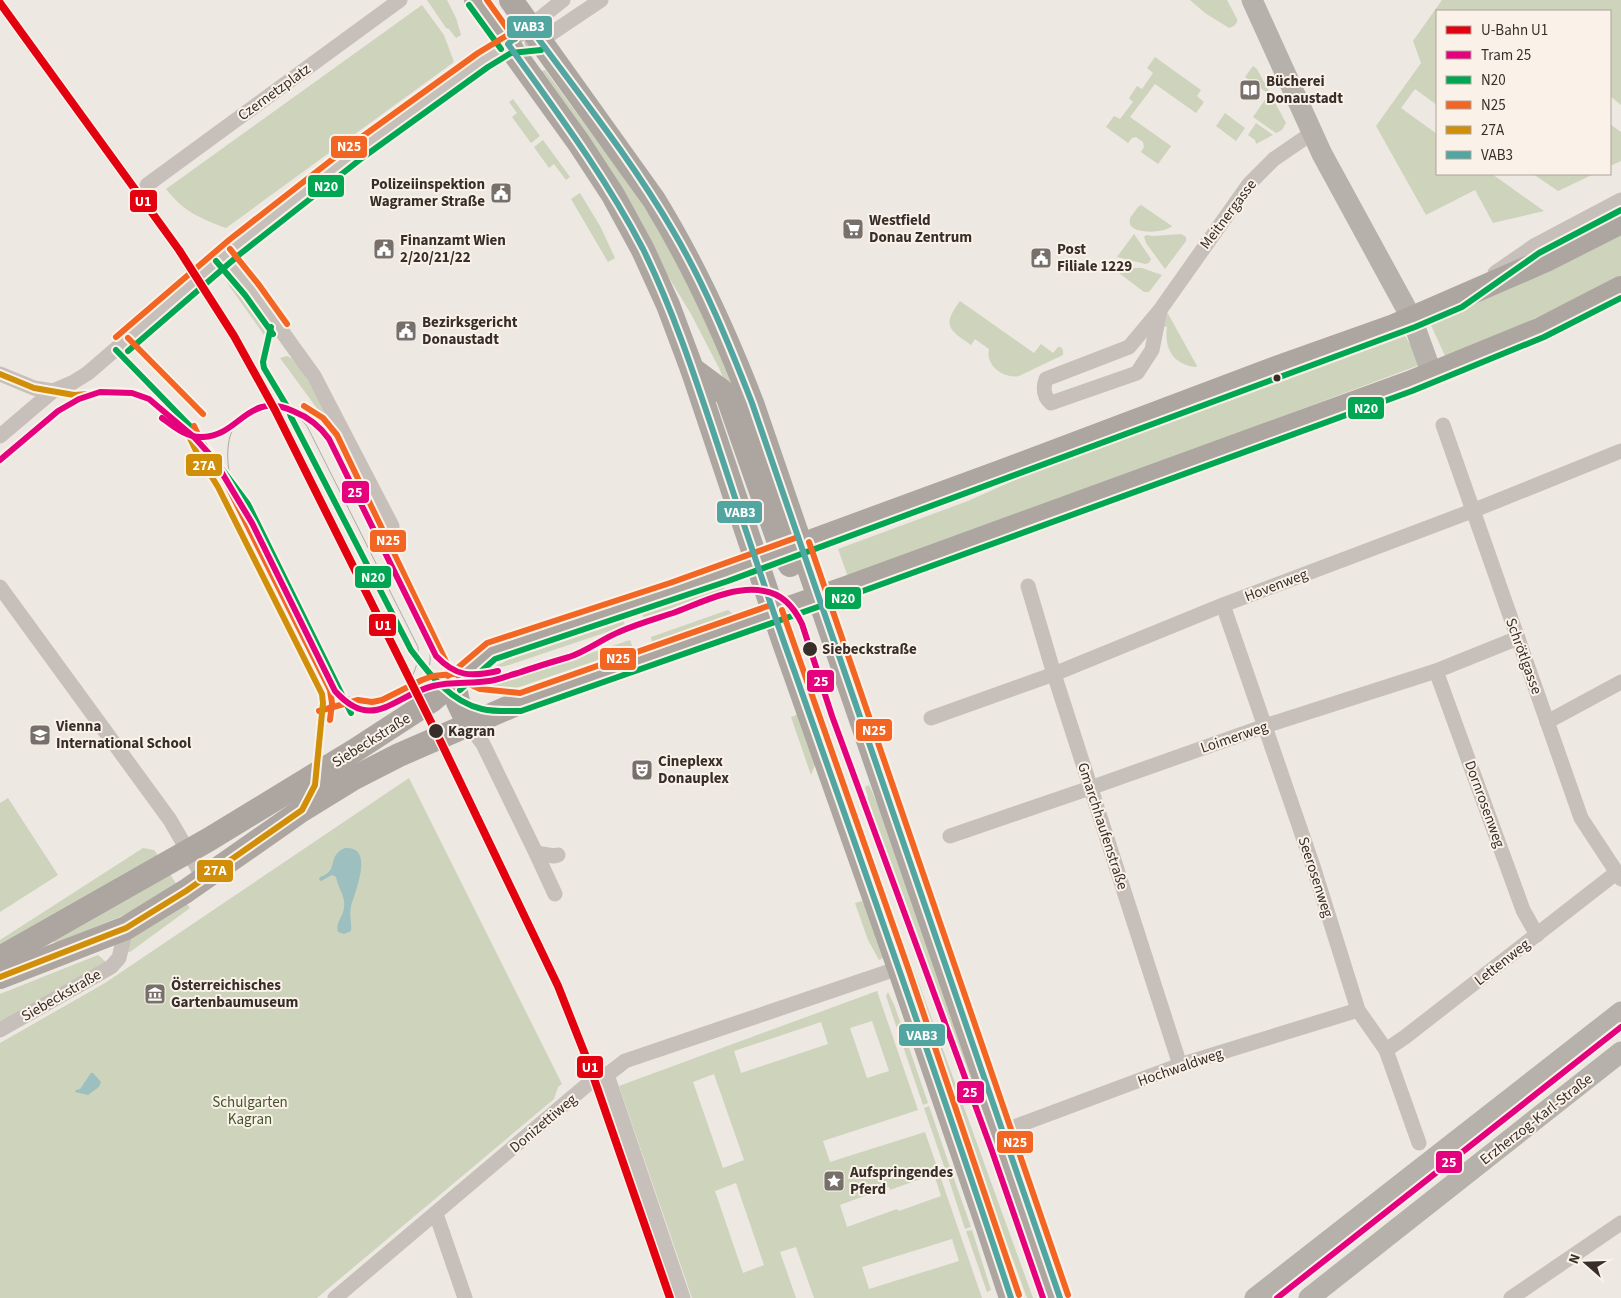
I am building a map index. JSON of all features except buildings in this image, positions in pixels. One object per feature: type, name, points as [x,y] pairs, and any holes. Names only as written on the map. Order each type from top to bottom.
[{"type":"main road","points":[[476,0],[579,143],[613,195],[655,276],[692,369],[774,614],[986,1222],[1010,1298]]},
{"type":"main road","points":[[511,0],[654,200],[689,260],[720,325],[752,403],[792,549]]},
{"type":"main road","points":[[1252,0],[1312,133],[1412,319],[1432,374]]},
{"type":"main road","name":"Siebeckstraße","points":[[0,958],[208,840],[398,723],[431,702],[491,651],[792,549],[1412,319],[1546,260],[1621,222]]},
{"type":"main road","name":"Siebeckstraße","points":[[0,977],[126,928],[204,879],[302,810],[354,778],[398,755],[521,702],[819,598],[1432,374],[1542,329],[1621,288]]},
{"type":"main road","points":[[692,369],[727,395],[792,549],[819,598],[1060,1298]]},
{"type":"main road","points":[[454,684],[458,702],[469,725]]},
{"type":"main road","name":"Erzherzog-Karl-Straße","points":[[1255,1298],[1621,1012]]},
{"type":"main road","name":"Erzherzog-Karl-Straße","points":[[1318,1295],[1621,1052]]},
{"type":"street","name":"Czernetzplatz","points":[[147,185],[400,0]]},
{"type":"street","points":[[535,34],[563,0]]},
{"type":"street","points":[[0,436],[53,390],[72,383],[88,373],[167,306],[223,255],[357,151],[508,44],[535,34],[601,0]]},
{"type":"street","name":"Meitnergasse","points":[[1160,310],[1152,350],[1137,373],[1051,403],[1048,400],[1044,391],[1046,379],[1129,347],[1160,310],[1250,184],[1274,159],[1312,133]]},
{"type":"street","points":[[1458,299],[1534,246],[1621,200]]},
{"type":"street","points":[[223,255],[252,290],[314,376],[392,526]]},
{"type":"street","points":[[0,374],[34,388],[53,390]]},
{"type":"street","name":"Schrötlgasse","points":[[1443,425],[1581,818],[1618,876]]},
{"type":"street","name":"Hovenweg","points":[[931,718],[1054,674],[1223,605],[1472,511],[1621,451]]},
{"type":"street","name":"Gmarchhaufenstraße","points":[[1028,586],[1090,788],[1180,1065]]},
{"type":"street","points":[[0,587],[170,820],[204,879]]},
{"type":"street","name":"Seerosenweg","points":[[1223,605],[1313,866],[1358,1010],[1386,1050],[1419,1142]]},
{"type":"street","name":"Loimerweg","points":[[950,836],[1265,726],[1436,671],[1518,638]]},
{"type":"street","name":"Dornrosenweg","points":[[1436,671],[1523,910],[1537,935]]},
{"type":"street","points":[[1547,722],[1621,682]]},
{"type":"street","points":[[469,725],[483,744],[555,894]]},
{"type":"street","points":[[536,853],[558,855]]},
{"type":"street","name":"Lettenweg","points":[[1386,1050],[1405,1038],[1537,935],[1618,876]]},
{"type":"street","name":"Siebeckstraße","points":[[0,1030],[111,966],[119,958],[126,928]]},
{"type":"street","name":"Donizettiweg","points":[[335,1298],[588,1084],[607,1075],[624,1061],[899,968]]},
{"type":"street","name":"Hochwaldweg","points":[[1003,1131],[1180,1065],[1358,1010]]},
{"type":"street","points":[[607,1075],[683,1298]]},
{"type":"street","points":[[436,1214],[466,1298]]},
{"type":"street","points":[[1511,1298],[1621,1223]]},
{"type":"green space","points":[[427,0],[447,0],[456,18],[461,35],[456,38],[446,28]]},
{"type":"green space","points":[[1190,0],[1227,0],[1237,22],[1229,28],[1205,13]]},
{"type":"green space","points":[[1442,0],[1621,0],[1621,105],[1611,97],[1611,10],[1436,10],[1436,104],[1415,89],[1401,108],[1436,133],[1436,175],[1493,175],[1544,211],[1493,223],[1475,190],[1426,215],[1376,126],[1421,63],[1413,41]]},
{"type":"green space","points":[[422,5],[444,35],[454,62],[226,228],[186,209],[166,189]]},
{"type":"green space","points":[[1155,57],[1201,90],[1197,96],[1204,102],[1196,113],[1155,84],[1130,117],[1171,146],[1158,164],[1141,152],[1144,147],[1143,142],[1136,137],[1132,138],[1128,143],[1106,127],[1114,116],[1120,119],[1133,102],[1129,98],[1137,86],[1142,89],[1153,73],[1147,68]]},
{"type":"green space","points":[[1253,66],[1257,69],[1286,123],[1282,130],[1276,133],[1253,117],[1269,94],[1245,77]]},
{"type":"green space","points":[[545,70],[659,229],[698,299],[746,417],[740,419],[719,368],[691,314],[648,243],[537,72]]},
{"type":"green space","points":[[513,99],[540,136],[531,143],[512,117],[517,113],[509,102]]},
{"type":"green space","points":[[1225,113],[1245,128],[1236,141],[1216,126]]},
{"type":"green space","points":[[1256,123],[1273,135],[1256,144],[1255,140],[1248,135]]},
{"type":"green space","points":[[1611,125],[1621,132],[1621,161],[1611,166]]},
{"type":"green space","points":[[543,140],[570,177],[566,180],[554,164],[549,168],[534,147]]},
{"type":"green space","points":[[1534,175],[1592,175],[1558,191]]},
{"type":"green space","points":[[580,193],[600,226],[615,258],[608,262],[571,199]]},
{"type":"green space","points":[[1141,205],[1172,226],[1151,232],[1134,229],[1130,225],[1130,218]]},
{"type":"green space","points":[[1134,234],[1151,259],[1149,263],[1145,264],[1117,257]]},
{"type":"green space","points":[[1181,234],[1186,237],[1186,241],[1165,269],[1146,243],[1144,237],[1146,235]]},
{"type":"green space","points":[[1621,235],[1621,276],[1519,326],[1446,358],[1430,323]]},
{"type":"green space","points":[[1142,268],[1162,275],[1149,292],[1144,292],[1119,273],[1120,270]]},
{"type":"green space","points":[[229,274],[272,328],[269,339],[267,339],[230,287],[225,278]]},
{"type":"green space","points":[[960,301],[1034,353],[1041,344],[1053,353],[1058,347],[1061,347],[1063,355],[1019,376],[1002,373],[990,361],[989,349],[975,339],[971,345],[957,335],[950,326],[951,316]]},
{"type":"green space","points":[[1167,312],[1196,367],[1181,363],[1172,354],[1167,342],[1167,327],[1161,326]]},
{"type":"green space","points":[[1402,331],[1422,364],[857,576],[848,577],[838,549],[968,501],[1092,445]]},
{"type":"green space","points":[[287,356],[295,360],[352,461],[346,465],[316,407],[280,358]]},
{"type":"green space","points":[[230,494],[276,581],[271,584],[254,543],[228,495]]},
{"type":"green space","points":[[723,585],[725,590],[644,619],[642,613]]},
{"type":"green space","points":[[728,610],[733,614],[652,642],[651,637]]},
{"type":"green space","points":[[623,619],[625,626],[509,665],[496,666],[515,656]]},
{"type":"green space","points":[[630,640],[633,648],[505,692],[486,694],[476,692],[480,686],[506,681]]},
{"type":"green space","points":[[799,714],[815,765],[811,775],[791,717]]},
{"type":"green space","name":"Schulgarten Kagran","points":[[409,778],[562,1084],[558,1087],[554,1099],[317,1298],[0,1298],[0,1043],[105,983]]},
{"type":"green space","points":[[869,785],[887,825],[991,1126],[987,1128],[866,798],[868,797],[865,787]]},
{"type":"green space","points":[[850,793],[1033,1298],[1027,1298],[996,1217]]},
{"type":"green space","points":[[8,798],[58,875],[0,912],[0,803]]},
{"type":"green space","points":[[143,848],[154,850],[161,859],[0,951],[0,940]]},
{"type":"green space","points":[[168,871],[177,885],[134,911],[56,943],[53,941]]},
{"type":"green space","points":[[862,901],[869,912],[883,958],[879,960],[868,940],[855,903]]},
{"type":"green space","points":[[186,903],[190,908],[128,952],[125,941]]},
{"type":"green space","points":[[98,955],[106,962],[0,1023],[0,994]]},
{"type":"green space","points":[[877,991],[918,1110],[823,1141],[830,1162],[925,1132],[982,1298],[814,1298],[796,1247],[780,1252],[796,1298],[692,1298],[619,1086]],"holes":[[[872,1021],[889,1071],[867,1078],[850,1028]],[[821,1022],[828,1044],[741,1073],[734,1051]],[[714,1074],[744,1160],[723,1168],[693,1082]],[[934,1174],[941,1196],[847,1227],[840,1205],[889,1187],[890,1190]],[[736,1183],[764,1265],[743,1273],[715,1191]],[[952,1239],[959,1261],[869,1289],[862,1267]]]},
{"type":"green space","points":[[888,992],[895,1007],[928,1103],[923,1105],[886,996]]},
{"type":"green space","points":[[929,1106],[950,1167],[945,1169],[924,1108]]},
{"type":"green space","points":[[951,1170],[971,1227],[965,1229],[946,1171]]},
{"type":"green space","points":[[972,1230],[991,1290],[987,1292],[966,1231]]},
{"type":"water","points":[[345,848],[354,849],[359,855],[361,872],[350,910],[351,931],[344,934],[338,932],[337,929],[344,904],[336,877],[332,875],[321,881],[319,880],[320,877],[330,871],[336,855]]},
{"type":"water","points":[[91,1073],[101,1082],[99,1087],[88,1095],[75,1092],[80,1089]]},
{"type":"tram line","name":"25","points":[[0,460],[58,411],[79,399],[100,392],[132,393],[149,399],[194,437],[213,458],[252,523],[335,691],[348,703],[361,709],[372,711],[433,686],[500,679],[569,657],[626,629],[706,600],[741,590],[764,591],[777,595],[787,602],[802,624],[832,716],[992,1151],[1043,1298]]},
{"type":"tram line","name":"25","points":[[162,418],[181,431],[197,437],[216,434],[227,429],[254,410],[265,406],[277,406],[293,411],[313,422],[329,439],[436,656],[450,668],[464,674],[498,671]]},
{"type":"tram line","points":[[289,409],[307,426],[418,647],[416,665],[410,680],[399,692],[385,699],[370,702],[355,699],[340,692],[328,678]]},
{"type":"tram line","points":[[237,496],[228,467],[228,445],[234,426],[240,419]]},
{"type":"tram line","points":[[409,696],[421,685],[428,672],[430,665],[428,642]]},
{"type":"tram line","name":"25","points":[[1277,1298],[1621,1027]]},
{"type":"metro line","name":"U1","points":[[0,3],[179,250],[234,336],[275,410],[437,734],[558,986],[590,1067],[670,1298]]},
{"type":"transit line","name":"N25","points":[[487,0],[515,39]]},
{"type":"transit line","name":"N20","points":[[469,5],[501,49]]},
{"type":"transit line","name":"VAB3","points":[[1011,1298],[932,1063],[774,613],[681,340],[654,271],[613,196],[579,144],[508,44],[529,26],[604,127],[657,204],[696,272],[725,337],[752,403],[1060,1298]]},
{"type":"transit line","name":"N25","points":[[116,337],[229,240],[352,144],[478,53],[506,36],[539,32]]},
{"type":"transit line","name":"N20","points":[[128,351],[240,254],[362,158],[488,67],[511,53],[541,50]]},
{"type":"transit line","name":"N20","points":[[460,690],[495,659],[728,581],[1415,327],[1462,307],[1539,253],[1621,210]]},
{"type":"transit line","name":"N25","points":[[230,249],[287,324]]},
{"type":"transit line","name":"N20","points":[[216,261],[245,295],[273,334]]},
{"type":"transit line","name":"N20","points":[[271,327],[263,362],[264,368],[288,408],[411,650],[433,677],[460,700],[487,710],[521,711],[849,596],[1412,391],[1544,337],[1621,298]]},
{"type":"transit line","name":"N25","points":[[128,338],[203,414]]},
{"type":"transit line","name":"N20","points":[[116,350],[190,426],[248,504],[351,713]]},
{"type":"transit line","name":"27A","points":[[0,374],[34,388],[74,395],[118,392],[138,394],[149,399],[186,430],[197,453],[218,487],[322,694],[323,703],[315,785],[302,810],[186,891],[126,928],[0,977]]},
{"type":"transit line","name":"N25","points":[[304,406],[323,418],[337,435],[449,668],[467,683],[480,689],[520,693],[771,605]]},
{"type":"transit line","name":"N25","points":[[194,426],[205,449],[226,483],[330,690],[332,703],[330,720]]},
{"type":"transit line","name":"N25","points":[[448,676],[487,643],[670,583],[798,537]]},
{"type":"transit line","name":"N25","points":[[809,542],[1068,1295]]},
{"type":"transit line","name":"N25","points":[[782,610],[907,965],[1019,1295]]},
{"type":"transit line","name":"N25","points":[[319,711],[358,700],[372,702],[382,700],[422,680],[433,676],[453,674]]},
{"type":"place","name":"Bücherei Donaustadt","points":[[1250,90]]},
{"type":"place","name":"Polizeiinspektion Wagramer Straße","points":[[501,193]]},
{"type":"place","name":"Westfield Donau Zentrum","points":[[853,229]]},
{"type":"place","name":"Finanzamt Wien 2/20/21/22","points":[[384,249]]},
{"type":"place","name":"Post Filiale 1229","points":[[1041,258]]},
{"type":"place","name":"Bezirksgericht Donaustadt","points":[[406,331]]},
{"type":"place","name":"Siebeckstraße","points":[[810,649]]},
{"type":"place","name":"Kagran","points":[[436,731]]},
{"type":"place","name":"Vienna International School","points":[[40,735]]},
{"type":"place","name":"Cineplexx Donauplex","points":[[642,770]]},
{"type":"place","name":"Österreichisches Gartenbaumuseum","points":[[155,994]]},
{"type":"place","name":"Aufspringendes Pferd","points":[[834,1181]]}]
